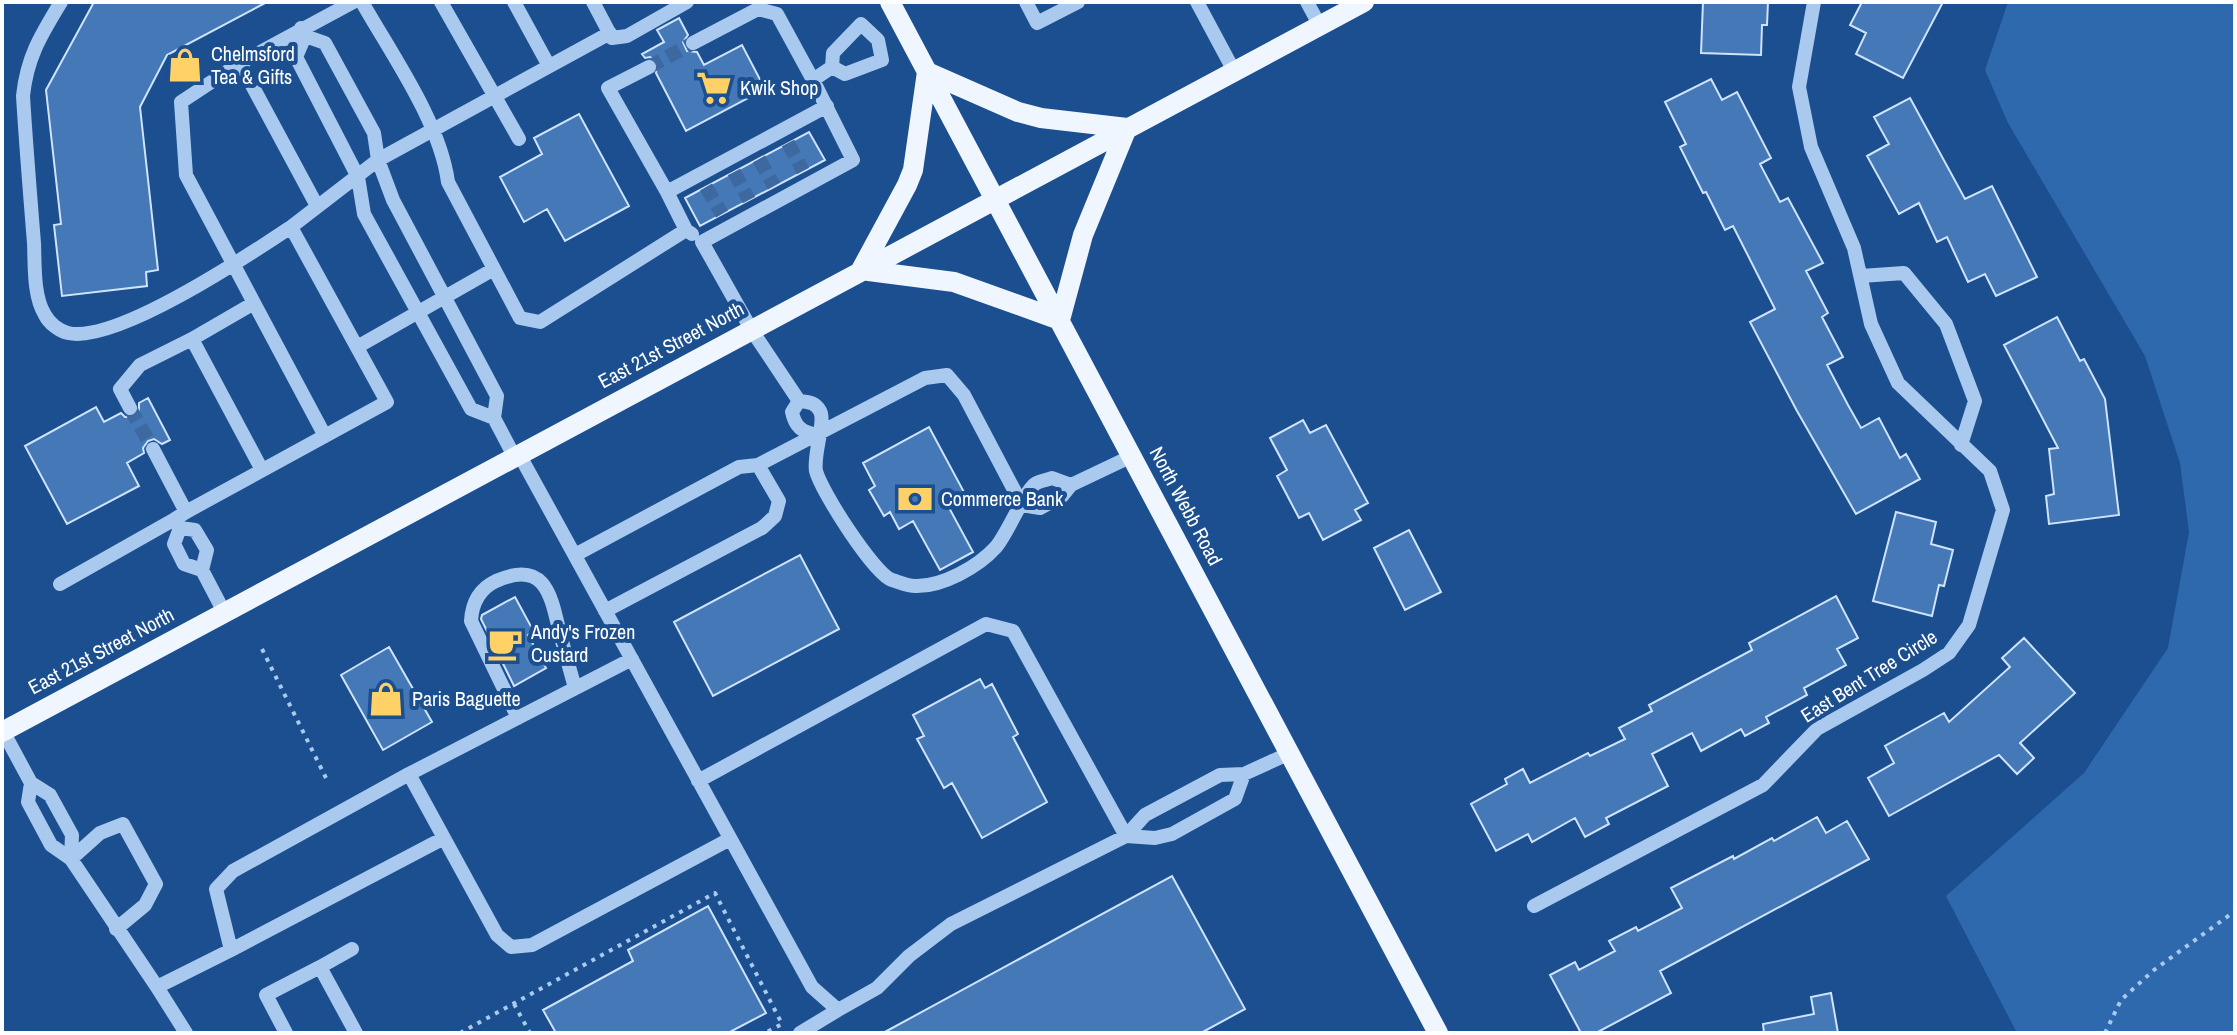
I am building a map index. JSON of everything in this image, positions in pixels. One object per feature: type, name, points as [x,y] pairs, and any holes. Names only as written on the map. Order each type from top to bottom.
[{"type":"main road","name":"North Webb Road","points":[[890,2],[1438,1033]]},
{"type":"main road","name":"East 21st Street North","points":[[2,731],[1364,2]]},
{"type":"main road","points":[[927,72],[1018,112],[1041,118],[1127,128],[1083,235],[1060,320],[954,282],[861,270],[913,170],[927,72]]},
{"type":"street","points":[[61,2],[33,49],[23,96],[40,301],[45,316],[59,330],[71,334],[103,331],[201,285],[291,227],[378,160],[610,33]]},
{"type":"street","points":[[325,436],[186,175],[181,102],[240,63],[303,32],[353,2]]},
{"type":"street","points":[[362,2],[433,129],[445,160],[448,182],[520,318],[540,322],[686,230]]},
{"type":"street","points":[[441,2],[519,139]]},
{"type":"street","points":[[514,2],[549,66]]},
{"type":"street","points":[[593,2],[612,38],[627,36],[687,2]]},
{"type":"street","points":[[1026,2],[1037,23],[1078,2]]},
{"type":"street","points":[[1197,2],[1234,71]]},
{"type":"street","points":[[1307,2],[1320,26]]},
{"type":"street","name":"East Bent Tree Circle","points":[[1534,906],[1763,785],[1817,729],[1949,653],[1969,625],[2003,510],[1990,471],[1898,383],[1871,324],[1854,248],[1811,147],[1799,87],[1814,2]]},
{"type":"street","points":[[693,43],[758,9],[777,14],[853,160],[806,178],[752,206],[725,221],[702,242]]},
{"type":"street","points":[[861,24],[878,40],[882,60],[845,74],[832,67],[833,53],[861,24]]},
{"type":"street","points":[[878,40],[904,28]]},
{"type":"street","points":[[303,32],[325,43],[374,133],[378,160],[393,200],[497,396],[494,418]]},
{"type":"street","points":[[303,32],[296,57],[358,177],[364,214],[471,409],[494,418],[575,555],[812,987],[838,1010]]},
{"type":"street","points":[[240,63],[317,206]]},
{"type":"street","points":[[649,67],[608,88],[686,230],[702,242],[751,329],[799,401],[812,403],[820,410],[822,421],[817,435],[816,471],[864,553],[886,578],[913,587],[937,584],[976,563],[996,546],[1034,485],[1052,478],[1071,485]]},
{"type":"street","points":[[813,80],[832,67]]},
{"type":"street","points":[[667,192],[703,181],[784,137],[827,106]]},
{"type":"street","points":[[60,584],[180,520],[262,470],[387,402],[291,227]]},
{"type":"street","points":[[357,347],[494,269]]},
{"type":"street","points":[[1861,276],[1904,273],[1946,324],[1975,401],[1961,445]]},
{"type":"street","points":[[130,408],[120,389],[140,365],[254,303]]},
{"type":"street","points":[[192,339],[262,470]]},
{"type":"street","points":[[575,555],[739,467],[758,465],[925,378],[947,375],[964,395],[1022,505]]},
{"type":"street","points":[[799,401],[792,412],[794,422],[803,432],[817,435]]},
{"type":"street","points":[[153,449],[180,520],[174,544],[184,564],[202,570]]},
{"type":"street","points":[[1022,505],[1040,508],[1062,496],[1071,485],[1132,456]]},
{"type":"street","points":[[605,611],[762,528],[775,516],[779,501],[758,465]]},
{"type":"street","points":[[180,520],[195,530],[207,550],[202,570],[224,612]]},
{"type":"street","points":[[518,718],[471,621],[472,608],[480,593],[493,582],[530,574],[545,583],[553,601],[575,688]]},
{"type":"street","points":[[698,781],[986,624],[1013,631],[1126,836]]},
{"type":"street","points":[[231,950],[216,889],[233,871],[409,774],[632,659]]},
{"type":"street","points":[[2,731],[31,783],[50,795],[72,835],[71,859]]},
{"type":"street","points":[[800,1033],[877,988],[909,956],[951,924],[1126,836],[1145,815],[1220,775],[1244,774],[1290,753]]},
{"type":"street","points":[[409,774],[497,935],[511,947],[532,945],[730,839]]},
{"type":"street","points":[[1126,836],[1155,838],[1172,834],[1235,799],[1244,774]]},
{"type":"street","points":[[31,783],[28,802],[51,845],[71,859],[186,1033]]},
{"type":"street","points":[[71,859],[100,833],[123,824],[156,884],[145,905],[116,929]]},
{"type":"street","points":[[157,987],[444,838]]},
{"type":"street","points":[[286,1033],[266,995],[352,949]]},
{"type":"street","points":[[320,967],[356,1033]]},
{"type":"path","points":[[262,649],[327,780]]},
{"type":"path","points":[[460,1033],[715,893],[782,1024],[765,1033]]},
{"type":"path","points":[[2105,1033],[2121,1000],[2235,911]]},
{"type":"path","points":[[514,1004],[530,1033]]},
{"type":"shaded area","points":[[2008,2],[2235,2],[2235,1033],[2017,1033],[1946,896],[2084,773],[2168,648],[2189,532],[2180,463],[2145,356],[2008,123],[1985,70]]},
{"type":"building","points":[[94,2],[267,2],[167,55],[140,107],[158,270],[146,272],[147,286],[62,296],[54,225],[61,224],[46,90]]},
{"type":"building","points":[[1703,2],[1768,2],[1767,25],[1762,25],[1761,55],[1701,53]]},
{"type":"building","points":[[1862,2],[1943,2],[1903,78],[1856,54],[1866,33],[1850,25]]},
{"type":"building","name":"Kwik Shop","points":[[679,18],[688,35],[683,42],[687,51],[697,52],[704,65],[742,45],[765,89],[686,131],[656,73],[657,62],[642,54],[664,42],[657,30]]},
{"type":"building","points":[[1711,79],[1722,100],[1737,92],[1771,158],[1760,164],[1780,202],[1788,198],[1823,263],[1806,271],[1828,313],[1822,317],[1843,357],[1827,365],[1861,428],[1879,418],[1900,458],[1906,454],[1920,479],[1856,514],[1750,322],[1775,309],[1733,226],[1725,230],[1706,192],[1703,193],[1680,147],[1686,144],[1665,102]]},
{"type":"building","points":[[1910,98],[1965,199],[1992,186],[2037,277],[1996,296],[1985,274],[1968,282],[1947,237],[1937,242],[1919,203],[1899,214],[1867,156],[1889,144],[1874,117]]},
{"type":"building","points":[[579,114],[629,206],[565,241],[547,209],[524,222],[500,177],[542,154],[534,138]]},
{"type":"building","points":[[809,132],[825,160],[700,226],[685,198]]},
{"type":"building","points":[[2057,317],[2105,399],[2119,515],[2049,524],[2046,496],[2054,494],[2049,449],[2058,448],[2004,345]]},
{"type":"building","points":[[148,398],[170,440],[162,444],[154,439],[148,441],[143,448],[144,453],[127,463],[139,486],[67,524],[25,446],[96,407],[104,422],[121,413],[125,417],[134,417],[139,413],[139,403]]},
{"type":"building","points":[[1303,420],[1310,433],[1326,425],[1368,503],[1355,510],[1361,520],[1323,540],[1309,513],[1299,518],[1277,476],[1287,470],[1270,438]]},
{"type":"building","name":"Commerce Bank","points":[[929,427],[965,494],[947,504],[973,552],[940,570],[913,521],[899,529],[890,512],[884,516],[869,490],[875,486],[863,463]]},
{"type":"building","points":[[1896,512],[1936,522],[1931,544],[1953,550],[1944,586],[1939,585],[1932,616],[1873,601]]},
{"type":"building","points":[[1409,530],[1441,592],[1405,610],[1374,548]]},
{"type":"building","points":[[800,555],[839,629],[713,696],[674,622]]},
{"type":"building","points":[[1836,596],[1858,638],[1837,649],[1846,665],[1804,688],[1807,695],[1766,717],[1769,723],[1745,736],[1741,729],[1701,751],[1692,733],[1652,754],[1668,786],[1606,818],[1609,824],[1585,837],[1575,818],[1532,842],[1528,834],[1496,851],[1471,804],[1507,784],[1505,779],[1523,769],[1530,783],[1588,753],[1590,756],[1625,739],[1619,728],[1652,711],[1649,705],[1752,650],[1749,643]]},
{"type":"building","name":"Andy's Frozen Custard","points":[[515,597],[534,632],[528,635],[546,668],[514,686],[481,619],[482,615]]},
{"type":"building","points":[[2024,638],[2075,693],[2020,743],[2034,758],[2017,774],[1999,755],[1889,816],[1868,778],[1894,763],[1885,746],[1944,713],[1949,722],[2010,667],[2002,658]]},
{"type":"building","name":"Paris Baguette","points":[[389,647],[432,722],[383,750],[341,675]]},
{"type":"building","points":[[980,679],[985,688],[992,684],[1018,734],[1013,737],[1047,802],[982,838],[952,783],[944,788],[917,739],[924,736],[913,715]]},
{"type":"building","points":[[1817,817],[1826,833],[1847,821],[1869,859],[1660,971],[1671,993],[1596,1033],[1581,1033],[1550,975],[1575,962],[1579,970],[1615,951],[1609,941],[1636,927],[1638,931],[1682,908],[1671,888],[1772,838],[1774,841]]},
{"type":"building","points":[[1172,876],[1245,1009],[1201,1033],[883,1033]]},
{"type":"building","points":[[708,906],[766,1013],[728,1033],[556,1033],[543,1010],[633,961],[628,950]]},
{"type":"building","points":[[1831,993],[1838,1033],[1764,1033],[1763,1024],[1814,1014],[1811,997]]},
{"type":"tunnel","points":[[649,67],[693,43]]},
{"type":"tunnel","points":[[788,143],[803,171]]},
{"type":"tunnel","points":[[759,159],[774,186]]},
{"type":"tunnel","points":[[734,172],[749,200]]},
{"type":"tunnel","points":[[706,187],[722,214]]},
{"type":"tunnel","points":[[130,408],[153,449]]},
{"type":"place","name":"Chelmsford Tea & Gifts","points":[[185,65]]},
{"type":"place","name":"Kwik Shop","points":[[714,88]]},
{"type":"place","name":"Commerce Bank","points":[[915,499]]},
{"type":"place","name":"Andy's Frozen Custard","points":[[505,644]]},
{"type":"place","name":"Paris Baguette","points":[[386,699]]}]
